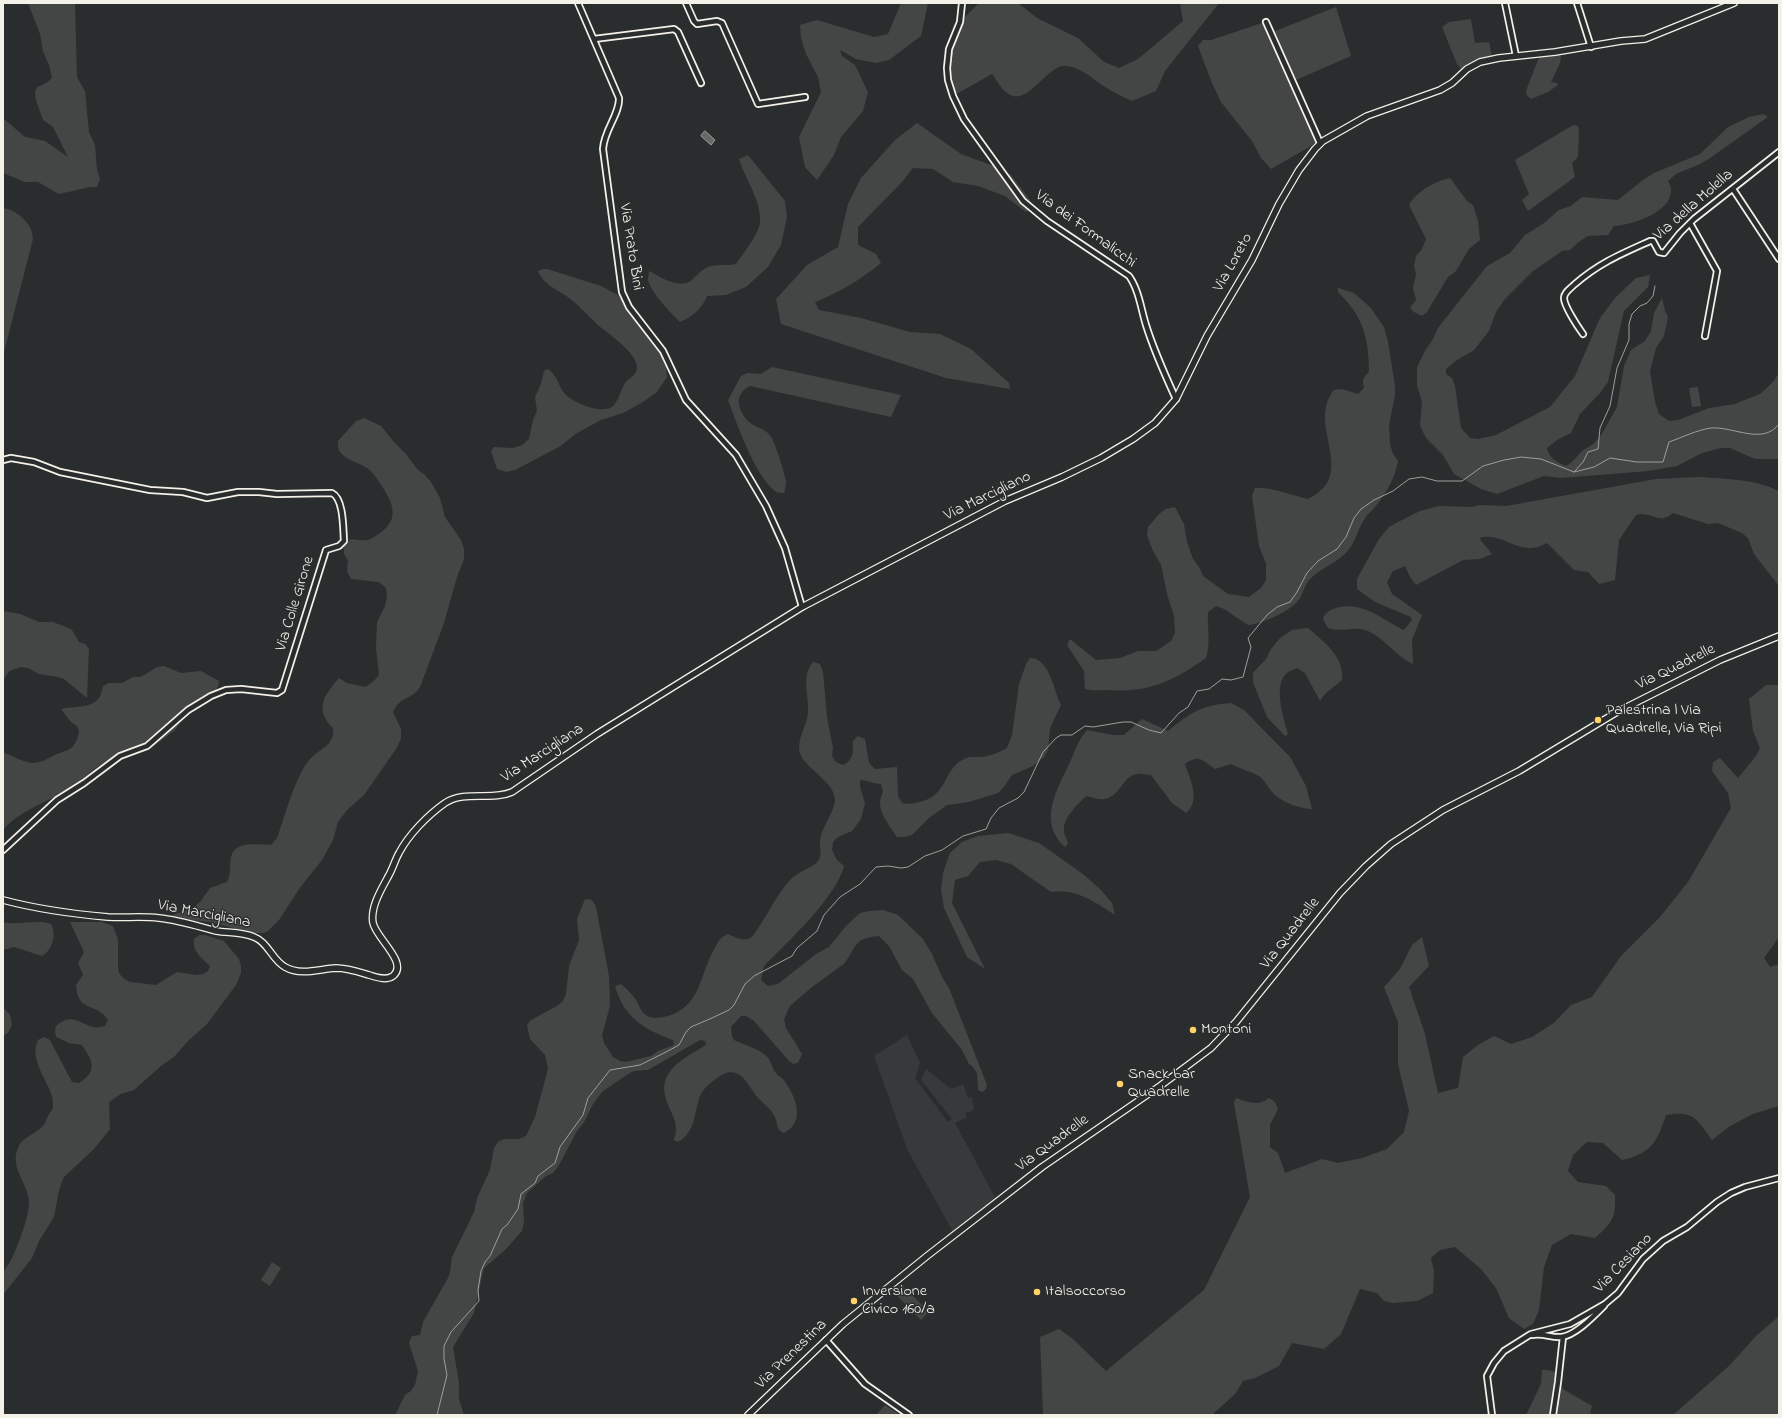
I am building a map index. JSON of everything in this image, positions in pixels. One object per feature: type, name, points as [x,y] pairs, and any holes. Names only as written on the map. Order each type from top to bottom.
[{"type":"street","name":"Via Prato Bini","points":[[578,3],[619,98],[618,107],[605,137],[603,149],[622,294],[663,351],[686,400],[734,453],[766,506],[785,548],[802,607]]},
{"type":"street","points":[[686,3],[694,21],[697,24],[717,21],[722,23],[758,104],[805,97]]},
{"type":"street","name":"Via dei Formalicchi","points":[[962,3],[960,22],[949,49],[947,62],[948,80],[959,110],[1023,200],[1047,221],[1129,276],[1135,288],[1159,360],[1176,399]]},
{"type":"street","points":[[1505,3],[1516,56]]},
{"type":"street","points":[[1577,3],[1591,47]]},
{"type":"street","name":"Via Loreto","points":[[1176,399],[1205,341],[1255,254],[1279,204],[1298,170],[1320,143],[1367,116],[1440,90],[1452,83],[1466,69],[1477,63],[1494,59],[1652,38],[1734,3]]},
{"type":"street","points":[[1266,22],[1320,143]]},
{"type":"street","points":[[594,39],[674,29],[678,32],[701,83]]},
{"type":"street","name":"Via della Molella","points":[[1583,334],[1564,301],[1564,295],[1586,274],[1605,261],[1650,241],[1653,241],[1659,252],[1664,253],[1690,223],[1779,152]]},
{"type":"street","points":[[1733,189],[1779,259]]},
{"type":"street","points":[[1690,223],[1717,271],[1705,336]]},
{"type":"street","name":"Via Marcigliano","points":[[802,607],[1005,501],[1062,477],[1101,458],[1156,423],[1176,399]]},
{"type":"street","name":"Via Colle Girone","points":[[3,460],[11,458],[34,462],[60,472],[150,490],[183,492],[207,498],[238,492],[277,494],[332,493],[338,497],[340,504],[344,541],[339,546],[326,550],[282,690],[277,693],[271,693],[241,689],[226,690],[211,696],[188,710],[147,746],[120,756],[84,783],[56,800],[3,850]]},
{"type":"street","name":"Via Marcigliana","points":[[3,900],[30,906],[96,916],[166,919],[200,925],[226,932],[245,934],[261,941],[279,963],[291,970],[302,972],[337,968],[356,971],[378,978],[390,977],[395,973],[397,961],[376,931],[373,921],[374,910],[381,890],[400,851],[419,826],[429,816],[454,799],[502,796],[520,788],[550,765],[597,734],[802,607]]},
{"type":"street","name":"Via Quadrelle","points":[[854,1314],[1033,1173],[1171,1078],[1211,1048],[1236,1022],[1342,890],[1373,859],[1399,838],[1443,810],[1519,771],[1616,712],[1720,660],[1779,636]]},
{"type":"street","name":"Via Cesiano","points":[[1492,1415],[1487,1383],[1488,1372],[1498,1357],[1523,1338],[1537,1331],[1570,1324],[1614,1297],[1643,1259],[1660,1243],[1688,1227],[1730,1194],[1745,1187],[1779,1178]]},
{"type":"street","points":[[1523,1338],[1540,1334],[1563,1336],[1585,1324],[1614,1297]]},
{"type":"street","name":"Via Prenestina","points":[[748,1415],[854,1314]]},
{"type":"street","points":[[1553,1415],[1563,1336]]},
{"type":"street","points":[[826,1340],[865,1384],[909,1415]]},
{"type":"shaded area","points":[[28,3],[75,3],[77,77],[85,91],[89,132],[95,145],[97,170],[100,179],[97,187],[90,187],[59,194],[38,182],[25,182],[3,173],[3,118],[25,137],[45,141],[68,157],[53,127],[43,120],[36,100],[35,93],[37,87],[45,84],[52,78],[49,65],[43,51],[40,34]]},
{"type":"shaded area","points":[[901,3],[928,3],[921,36],[889,60],[876,63],[856,59],[840,50],[842,56],[855,65],[868,92],[863,111],[841,137],[834,155],[817,180],[805,167],[799,137],[821,92],[818,77],[806,54],[801,38],[800,25],[817,20],[874,37],[888,34]]},
{"type":"shaded area","points":[[979,3],[1018,3],[1037,18],[1078,38],[1104,62],[1119,68],[1138,59],[1183,21],[1180,3],[1219,3],[1165,71],[1156,91],[1132,101],[1108,89],[1082,71],[1067,66],[1060,67],[1052,71],[1030,91],[1022,95],[1015,96],[1007,93],[992,74],[953,96],[947,62],[960,22]]},
{"type":"shaded area","points":[[1336,7],[1351,56],[1296,80],[1275,31]]},
{"type":"shaded area","points":[[1471,19],[1475,43],[1489,42],[1492,56],[1478,59],[1461,69],[1457,64],[1442,27],[1449,22]]},
{"type":"shaded area","points":[[1265,22],[1317,140],[1316,143],[1271,169],[1261,158],[1252,141],[1221,102],[1198,46],[1203,40],[1211,40]]},
{"type":"shaded area","points":[[1556,53],[1561,56],[1560,63],[1551,82],[1557,83],[1558,85],[1548,92],[1531,99],[1526,94],[1527,88],[1540,55]]},
{"type":"shaded area","points":[[1764,114],[1768,117],[1710,158],[1676,174],[1668,181],[1671,189],[1670,198],[1658,211],[1640,220],[1614,226],[1608,235],[1588,236],[1570,250],[1562,251],[1532,272],[1504,300],[1496,312],[1489,331],[1474,350],[1457,360],[1446,369],[1446,374],[1452,378],[1455,386],[1461,428],[1470,438],[1478,439],[1496,435],[1550,407],[1575,376],[1600,318],[1615,298],[1636,278],[1650,275],[1648,287],[1624,311],[1608,382],[1600,393],[1580,414],[1571,433],[1557,440],[1547,448],[1549,455],[1557,462],[1566,466],[1600,437],[1617,407],[1624,366],[1631,350],[1645,341],[1651,331],[1654,313],[1662,298],[1668,317],[1664,336],[1656,348],[1650,371],[1655,402],[1659,414],[1669,421],[1678,420],[1709,408],[1735,404],[1760,394],[1773,382],[1779,373],[1779,459],[1755,459],[1730,448],[1721,448],[1702,453],[1677,466],[1648,471],[1561,478],[1544,476],[1497,494],[1481,489],[1454,474],[1443,455],[1426,438],[1420,426],[1422,401],[1417,386],[1417,367],[1438,328],[1487,266],[1510,253],[1525,235],[1544,223],[1559,210],[1571,206],[1582,197],[1618,200],[1654,173],[1700,154],[1728,127],[1749,117]]},
{"type":"shaded area","points":[[917,123],[961,154],[999,168],[1011,175],[1030,200],[1031,209],[1026,212],[1005,196],[978,186],[953,182],[933,169],[913,168],[902,182],[858,227],[858,245],[876,254],[881,263],[850,285],[815,302],[819,310],[861,318],[910,332],[940,334],[971,349],[1009,383],[1010,389],[946,378],[781,324],[776,299],[807,265],[838,247],[848,204],[861,178],[895,140]]},
{"type":"shaded area","points":[[1573,125],[1578,126],[1579,131],[1578,157],[1572,163],[1575,177],[1528,211],[1522,200],[1529,194],[1515,160]]},
{"type":"shaded area","points":[[705,131],[715,140],[711,145],[701,136]]},
{"type":"shaded area","points":[[748,155],[785,201],[787,217],[781,245],[768,267],[746,287],[726,295],[707,296],[696,312],[680,322],[653,291],[648,280],[649,271],[671,282],[682,284],[693,279],[708,267],[714,265],[736,264],[753,239],[760,223],[760,215],[756,198],[739,159]]},
{"type":"shaded area","points":[[1450,178],[1467,201],[1473,205],[1478,221],[1480,240],[1469,249],[1456,271],[1448,277],[1427,312],[1422,316],[1410,308],[1416,300],[1413,288],[1416,274],[1414,266],[1416,256],[1422,249],[1426,239],[1409,205],[1416,196],[1426,188]]},
{"type":"shaded area","points":[[3,208],[19,215],[27,223],[33,239],[3,356]]},
{"type":"shaded area","points":[[543,269],[601,286],[618,295],[663,356],[666,364],[667,377],[657,392],[643,402],[623,413],[601,420],[577,433],[559,447],[515,470],[506,472],[497,469],[491,451],[494,447],[513,448],[522,445],[529,439],[533,420],[537,411],[535,397],[541,384],[544,371],[548,369],[554,375],[564,393],[571,399],[583,405],[597,409],[609,408],[614,405],[625,383],[636,372],[637,366],[635,359],[630,353],[573,301],[547,284],[540,276],[538,271]]},
{"type":"shaded area","points":[[1338,288],[1354,293],[1370,307],[1384,327],[1388,342],[1395,386],[1395,395],[1389,425],[1390,444],[1393,454],[1398,461],[1393,479],[1384,495],[1365,518],[1354,542],[1345,554],[1310,579],[1306,584],[1299,600],[1281,614],[1267,620],[1248,625],[1224,609],[1216,606],[1208,612],[1209,641],[1206,658],[1182,674],[1159,684],[1135,690],[1085,689],[1084,671],[1067,645],[1070,639],[1096,660],[1120,658],[1138,651],[1156,651],[1171,641],[1175,633],[1174,616],[1167,594],[1161,565],[1153,551],[1147,535],[1148,527],[1159,514],[1166,509],[1175,507],[1184,524],[1187,542],[1193,559],[1203,576],[1228,594],[1249,597],[1261,588],[1266,580],[1266,564],[1259,546],[1252,496],[1255,488],[1275,490],[1308,499],[1323,489],[1330,476],[1331,463],[1325,418],[1327,404],[1334,390],[1342,389],[1358,394],[1364,388],[1363,383],[1365,375],[1369,372],[1368,349],[1363,328],[1347,301],[1338,292]]},
{"type":"shaded area","points":[[772,367],[901,395],[891,417],[750,386],[745,389],[739,397],[741,412],[750,423],[769,434],[779,456],[786,486],[784,493],[778,493],[760,474],[747,449],[728,400],[741,376],[747,373],[761,374]]},
{"type":"shaded area","points":[[1698,387],[1701,406],[1692,407],[1689,388]]},
{"type":"shaded area","points":[[364,418],[381,426],[417,469],[431,482],[440,498],[445,517],[461,540],[464,549],[464,559],[457,577],[444,623],[420,687],[417,691],[399,703],[393,712],[401,729],[401,739],[396,749],[364,795],[347,810],[338,822],[333,840],[322,860],[299,889],[279,920],[264,933],[245,933],[237,929],[210,922],[180,919],[173,915],[193,908],[200,902],[210,888],[227,882],[230,872],[231,857],[237,848],[254,844],[271,845],[277,838],[302,770],[311,758],[328,744],[333,735],[333,728],[327,721],[323,709],[323,703],[329,690],[339,678],[347,683],[365,687],[373,682],[379,675],[376,648],[377,622],[385,606],[387,597],[386,588],[379,582],[351,579],[347,571],[348,561],[344,554],[344,545],[351,539],[364,540],[373,538],[387,528],[391,522],[392,516],[391,504],[388,497],[373,474],[364,466],[345,457],[339,449],[338,441],[356,421]]},
{"type":"shaded area","points":[[1699,477],[1750,482],[1779,491],[1779,586],[1754,554],[1748,538],[1742,533],[1718,523],[1708,524],[1673,513],[1668,517],[1663,518],[1641,514],[1636,515],[1619,540],[1615,580],[1599,584],[1588,572],[1574,570],[1547,543],[1537,547],[1528,548],[1520,547],[1497,538],[1488,537],[1479,538],[1492,554],[1480,559],[1463,560],[1416,585],[1405,566],[1393,571],[1387,582],[1392,594],[1422,615],[1412,640],[1413,664],[1401,657],[1380,638],[1368,631],[1363,629],[1338,630],[1328,628],[1323,619],[1328,612],[1334,609],[1349,606],[1357,607],[1365,609],[1404,630],[1412,620],[1411,617],[1375,602],[1357,589],[1357,579],[1379,539],[1389,527],[1420,511],[1439,506],[1506,506],[1656,479]]},
{"type":"shaded area","points":[[3,611],[20,614],[39,622],[53,622],[72,630],[79,642],[85,644],[89,649],[87,698],[64,679],[39,674],[28,668],[21,667],[9,671],[3,681]]},
{"type":"shaded area","points":[[1308,628],[1332,650],[1337,657],[1342,672],[1342,680],[1325,694],[1320,701],[1305,673],[1297,668],[1287,673],[1282,679],[1280,686],[1282,712],[1288,734],[1285,736],[1267,717],[1253,682],[1253,673],[1266,659],[1271,649],[1280,638],[1292,630]]},
{"type":"shaded area","points":[[1030,658],[1036,659],[1042,663],[1046,669],[1061,705],[1050,728],[1048,750],[1044,757],[1033,766],[1012,775],[998,793],[969,802],[947,805],[929,818],[912,835],[905,837],[897,837],[883,815],[880,804],[883,792],[881,784],[860,780],[860,787],[865,803],[861,819],[852,831],[838,837],[833,842],[832,850],[837,860],[844,866],[839,878],[832,892],[822,905],[798,932],[764,966],[761,980],[768,986],[778,984],[816,954],[829,947],[846,926],[860,913],[883,910],[898,915],[923,939],[932,954],[942,977],[949,988],[987,1085],[986,1089],[982,1092],[978,1090],[977,1073],[969,1064],[962,1050],[932,1013],[913,979],[902,970],[889,946],[879,936],[861,940],[855,946],[845,963],[812,987],[790,1006],[784,1019],[786,1028],[802,1054],[798,1063],[793,1064],[789,1061],[754,1021],[746,1016],[741,1016],[731,1027],[734,1040],[754,1048],[765,1055],[769,1059],[774,1071],[787,1085],[795,1100],[797,1108],[795,1122],[791,1128],[784,1133],[780,1131],[775,1117],[768,1107],[759,1099],[742,1077],[737,1073],[732,1072],[725,1073],[717,1078],[701,1093],[694,1121],[688,1133],[678,1142],[674,1140],[676,1126],[665,1095],[664,1086],[666,1078],[676,1064],[706,1045],[705,1041],[700,1040],[648,1070],[634,1071],[628,1074],[602,1092],[593,1104],[583,1124],[577,1131],[558,1167],[553,1173],[546,1176],[527,1193],[523,1203],[524,1221],[522,1231],[505,1250],[484,1268],[474,1313],[453,1347],[459,1383],[459,1399],[464,1415],[395,1415],[405,1395],[411,1391],[415,1385],[418,1371],[409,1343],[412,1336],[420,1335],[423,1322],[448,1278],[452,1257],[474,1212],[477,1198],[490,1170],[494,1148],[498,1142],[504,1139],[519,1139],[526,1136],[535,1117],[548,1069],[545,1055],[530,1039],[527,1025],[531,1020],[557,1006],[563,1001],[566,994],[569,966],[579,940],[577,919],[585,899],[592,900],[596,907],[609,976],[610,1006],[602,1035],[604,1043],[613,1057],[620,1061],[626,1062],[651,1056],[658,1051],[674,1045],[673,1040],[653,1032],[629,1014],[623,1006],[615,986],[621,984],[631,994],[644,1014],[652,1018],[664,1017],[676,1013],[686,1006],[693,998],[698,989],[710,956],[720,939],[728,934],[743,939],[752,937],[780,893],[791,879],[816,863],[819,859],[821,854],[821,835],[835,801],[831,788],[803,759],[799,748],[807,716],[808,705],[806,679],[809,667],[813,662],[820,664],[823,672],[827,717],[833,748],[832,756],[836,762],[843,765],[847,763],[852,755],[853,741],[858,736],[865,739],[869,763],[875,769],[897,767],[898,796],[902,803],[910,804],[931,798],[937,793],[956,764],[962,760],[969,757],[991,755],[1007,748],[1012,735],[1019,684],[1026,664]]},
{"type":"shaded area","points":[[164,666],[181,673],[201,671],[219,681],[218,687],[211,695],[190,705],[183,714],[175,730],[151,748],[142,752],[117,755],[96,768],[62,793],[23,813],[3,830],[3,752],[21,760],[33,763],[43,761],[70,749],[73,747],[79,732],[77,726],[71,722],[61,709],[86,706],[96,702],[101,694],[103,686],[109,683],[122,683],[133,677],[140,677],[157,667]]},
{"type":"shaded area","points":[[1766,685],[1779,685],[1779,937],[1764,958],[1770,967],[1779,964],[1779,1106],[1753,1114],[1730,1126],[1712,1140],[1698,1122],[1689,1115],[1666,1115],[1660,1132],[1652,1145],[1640,1154],[1622,1160],[1603,1143],[1587,1142],[1573,1155],[1568,1171],[1578,1182],[1606,1186],[1615,1195],[1614,1215],[1609,1224],[1595,1238],[1571,1234],[1552,1245],[1544,1267],[1539,1310],[1533,1324],[1524,1329],[1509,1318],[1496,1288],[1481,1269],[1455,1247],[1440,1250],[1431,1258],[1434,1271],[1433,1293],[1417,1301],[1393,1303],[1384,1301],[1377,1293],[1360,1289],[1341,1334],[1324,1349],[1292,1343],[1279,1366],[1255,1378],[1243,1381],[1236,1393],[1212,1415],[1043,1415],[1040,1337],[1059,1329],[1073,1339],[1106,1371],[1204,1290],[1250,1197],[1234,1103],[1236,1098],[1257,1103],[1265,1101],[1269,1098],[1275,1102],[1278,1109],[1270,1125],[1270,1147],[1278,1153],[1285,1173],[1322,1159],[1338,1163],[1362,1158],[1387,1149],[1404,1132],[1409,1111],[1398,1064],[1398,1022],[1384,987],[1400,969],[1412,945],[1422,937],[1429,966],[1409,987],[1425,1034],[1438,1093],[1458,1088],[1463,1057],[1478,1045],[1494,1036],[1511,1044],[1532,1037],[1554,1023],[1571,1005],[1592,997],[1621,956],[1660,917],[1688,882],[1731,808],[1728,793],[1712,771],[1713,762],[1720,758],[1738,778],[1756,756],[1760,748],[1753,731],[1749,699]]},
{"type":"shaded area","points":[[1231,703],[1244,710],[1290,757],[1306,786],[1312,809],[1307,809],[1286,802],[1273,793],[1259,776],[1231,764],[1215,769],[1200,759],[1194,759],[1185,764],[1194,796],[1193,802],[1186,813],[1172,803],[1151,775],[1133,775],[1128,778],[1110,797],[1100,799],[1086,796],[1079,803],[1065,822],[1064,832],[1068,843],[1065,847],[1057,837],[1052,827],[1052,806],[1055,795],[1077,746],[1087,730],[1113,735],[1124,735],[1142,719],[1168,731],[1196,711],[1212,706]]},
{"type":"shaded area","points":[[1008,833],[1039,843],[1083,874],[1101,890],[1112,903],[1115,915],[1077,894],[1060,891],[1051,892],[1011,864],[996,860],[980,862],[968,876],[955,880],[952,903],[985,969],[967,957],[944,908],[941,890],[943,873],[950,853],[962,842],[978,836]]},
{"type":"shaded area","points":[[3,922],[39,922],[51,924],[54,933],[51,946],[46,954],[42,956],[14,947],[3,950]]},
{"type":"shaded area","points":[[70,922],[102,922],[113,926],[118,939],[119,973],[123,978],[130,982],[156,985],[177,972],[196,975],[203,974],[208,971],[210,966],[198,954],[194,944],[194,939],[199,935],[205,935],[224,941],[239,959],[241,973],[236,985],[207,1024],[188,1041],[174,1057],[161,1066],[134,1090],[121,1094],[109,1102],[110,1129],[94,1149],[64,1177],[59,1190],[54,1217],[39,1241],[32,1258],[3,1295],[3,1273],[17,1246],[29,1209],[28,1196],[18,1169],[16,1155],[22,1141],[43,1126],[53,1107],[50,1090],[38,1066],[36,1049],[38,1040],[44,1037],[50,1040],[72,1082],[79,1083],[85,1079],[91,1070],[92,1066],[89,1056],[82,1045],[69,1043],[56,1037],[56,1027],[58,1024],[69,1019],[76,1020],[93,1027],[105,1026],[108,1020],[104,1014],[84,1004],[77,994],[76,985],[83,975],[78,963],[84,952]]},
{"type":"shaded area","points":[[3,1007],[10,1015],[12,1025],[8,1033],[3,1036]]},
{"type":"shaded area","points":[[907,1035],[920,1063],[915,1078],[948,1122],[952,1119],[921,1080],[926,1069],[951,1089],[963,1084],[968,1098],[972,1097],[974,1109],[971,1112],[966,1112],[966,1118],[955,1123],[995,1197],[991,1203],[951,1236],[952,1230],[908,1151],[874,1056]]},
{"type":"shaded area","points":[[272,1262],[281,1268],[270,1286],[261,1280]]},
{"type":"shaded area","points":[[901,1284],[929,1312],[921,1320],[893,1292]]},
{"type":"shaded area","points":[[1779,1316],[1779,1415],[1673,1415],[1730,1365],[1756,1336]]},
{"type":"shaded area","points":[[1542,1370],[1555,1372],[1559,1377],[1563,1389],[1592,1406],[1590,1415],[1526,1415],[1541,1384]]},
{"type":"shaded area","points":[[885,1405],[900,1415],[876,1415]]},
{"type":"waterway","points":[[1574,472],[1583,462],[1588,452],[1598,449],[1600,428],[1610,406],[1617,368],[1629,340],[1629,324],[1632,314],[1640,306],[1647,303],[1653,296],[1655,286]]},
{"type":"waterway","points":[[437,1415],[447,1375],[444,1359],[444,1346],[451,1332],[479,1301],[478,1290],[481,1271],[485,1262],[490,1256],[502,1229],[507,1225],[518,1209],[521,1194],[535,1183],[538,1176],[555,1163],[560,1147],[583,1115],[588,1098],[610,1070],[640,1065],[666,1052],[679,1045],[686,1032],[691,1027],[729,1010],[734,1005],[745,984],[754,976],[792,956],[797,948],[817,931],[824,915],[840,897],[860,884],[876,867],[908,867],[925,856],[942,850],[963,836],[986,829],[991,818],[999,808],[1018,798],[1024,792],[1043,752],[1056,738],[1061,735],[1072,735],[1085,726],[1093,727],[1123,722],[1131,722],[1149,730],[1161,733],[1179,713],[1188,707],[1197,691],[1209,689],[1222,679],[1231,680],[1243,677],[1251,647],[1248,638],[1267,615],[1277,607],[1290,602],[1307,573],[1318,561],[1337,549],[1346,537],[1354,518],[1361,509],[1374,500],[1393,491],[1409,479],[1422,477],[1437,481],[1462,481],[1483,466],[1521,457],[1541,459],[1574,472],[1594,467],[1610,458],[1637,462],[1663,462],[1669,442],[1695,432],[1711,428],[1720,428],[1747,434],[1765,434],[1779,424]]},
{"type":"place","name":"Palestrina | Via Quadrelle, Via Ripi","points":[[1598,720]]},
{"type":"place","name":"Montoni","points":[[1193,1030]]},
{"type":"place","name":"Snack bar Quadrelle","points":[[1120,1084]]},
{"type":"place","name":"Italsoccorso","points":[[1037,1292]]},
{"type":"place","name":"Inversione Civico 160/a","points":[[854,1301]]}]
